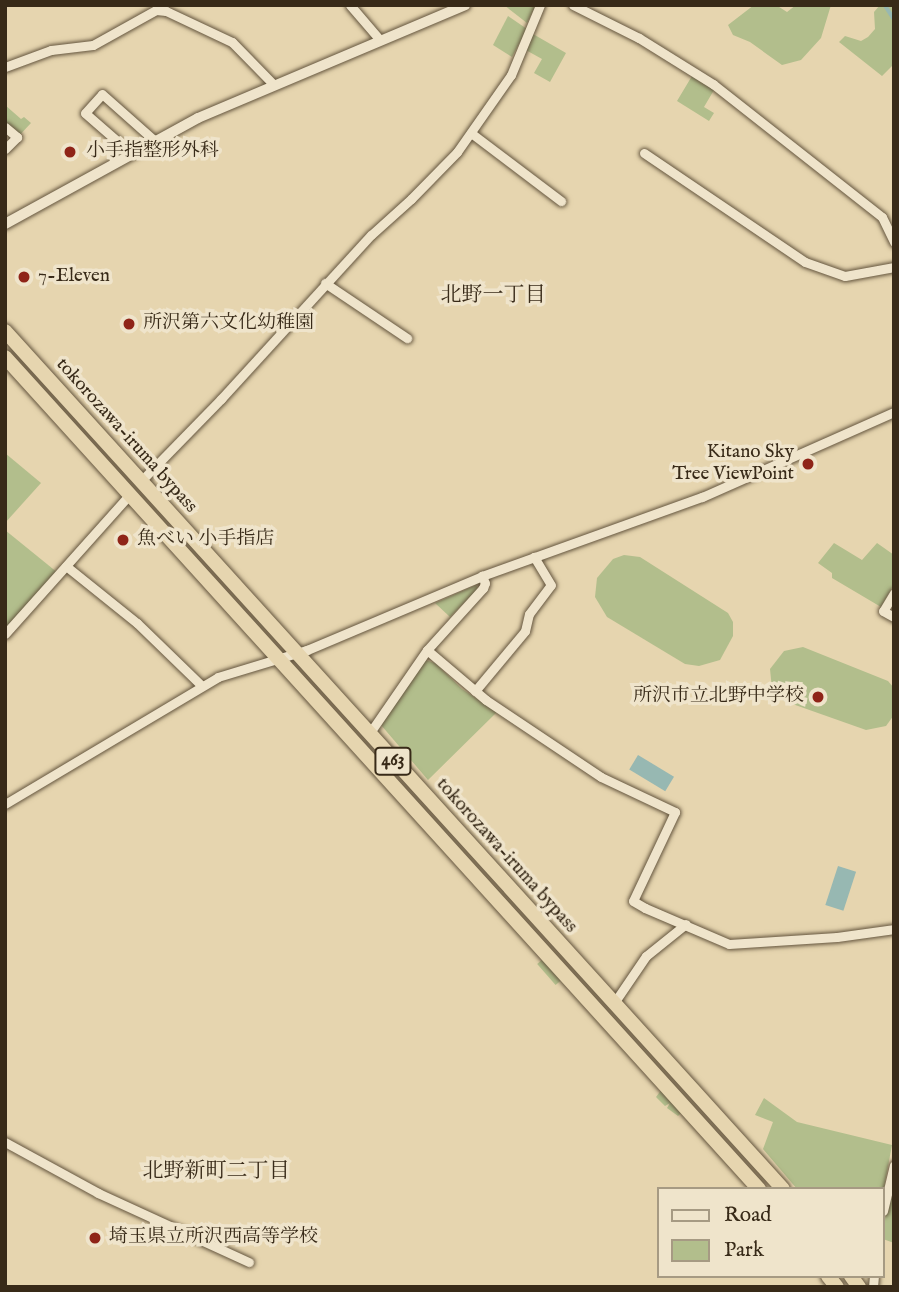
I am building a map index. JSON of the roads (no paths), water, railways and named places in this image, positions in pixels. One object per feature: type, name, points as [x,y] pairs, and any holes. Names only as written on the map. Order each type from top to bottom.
[{"type":"highway","name":"tokorozawa-iruma bypass","points":[[5,331],[781,1187]]},
{"type":"highway","name":"tokorozawa-iruma bypass","points":[[5,356],[757,1187]]},
{"type":"street","points":[[350,5],[380,40]]},
{"type":"street","points":[[5,223],[220,108],[465,5]]},
{"type":"street","points":[[141,481],[229,390],[325,283],[371,235],[411,199],[471,133],[511,75],[540,5]]},
{"type":"street","points":[[573,5],[639,38],[713,84],[882,217],[894,242]]},
{"type":"street","points":[[5,67],[51,50],[93,46],[156,10],[166,11],[232,42],[274,85]]},
{"type":"street","points":[[132,153],[85,113],[102,94],[155,141]]},
{"type":"street","points":[[5,127],[17,137],[5,149]]},
{"type":"street","points":[[471,133],[561,201]]},
{"type":"street","points":[[644,153],[805,262],[845,276],[894,267]]},
{"type":"street","points":[[325,283],[407,338]]},
{"type":"street","points":[[5,804],[201,685],[277,656],[296,654],[482,576],[702,497],[894,412]]},
{"type":"street","points":[[5,634],[130,494]]},
{"type":"street","points":[[475,691],[525,631],[529,614],[551,585],[534,557]]},
{"type":"street","points":[[66,566],[136,624],[201,685]]},
{"type":"street","points":[[369,734],[426,650],[484,588],[482,576]]},
{"type":"street","points":[[894,593],[883,611],[894,617]]},
{"type":"street","points":[[426,650],[475,691],[601,776],[675,812],[633,901],[729,944],[837,937],[894,929]]},
{"type":"street","points":[[614,1003],[646,956],[686,925]]},
{"type":"street","points":[[5,1142],[98,1193],[249,1262]]},
{"type":"street","points":[[885,1203],[894,1165]]},
{"type":"water","points":[[638,755],[674,777],[665,791],[629,770]]},
{"type":"water","points":[[838,866],[856,872],[843,911],[825,905]]},
{"type":"waterway","points":[[885,5],[894,19]]},
{"type":"place","name":"小手指整形外科","points":[[70,152]]},
{"type":"place","name":"7-Eleven","points":[[24,277]]},
{"type":"place","name":"所沢第六文化幼稚園","points":[[129,324]]},
{"type":"place","name":"Kitano Sky Tree ViewPoint","points":[[808,464]]},
{"type":"place","name":"魚べい 小手指店","points":[[123,540]]},
{"type":"place","name":"所沢市立北野中学校","points":[[818,697]]},
{"type":"place","name":"埼玉県立所沢西高等学校","points":[[95,1238]]},
{"type":"district","name":"北野一丁目","points":[[493,296]]},
{"type":"district","name":"北野新町二丁目","points":[[216,1172]]}]
